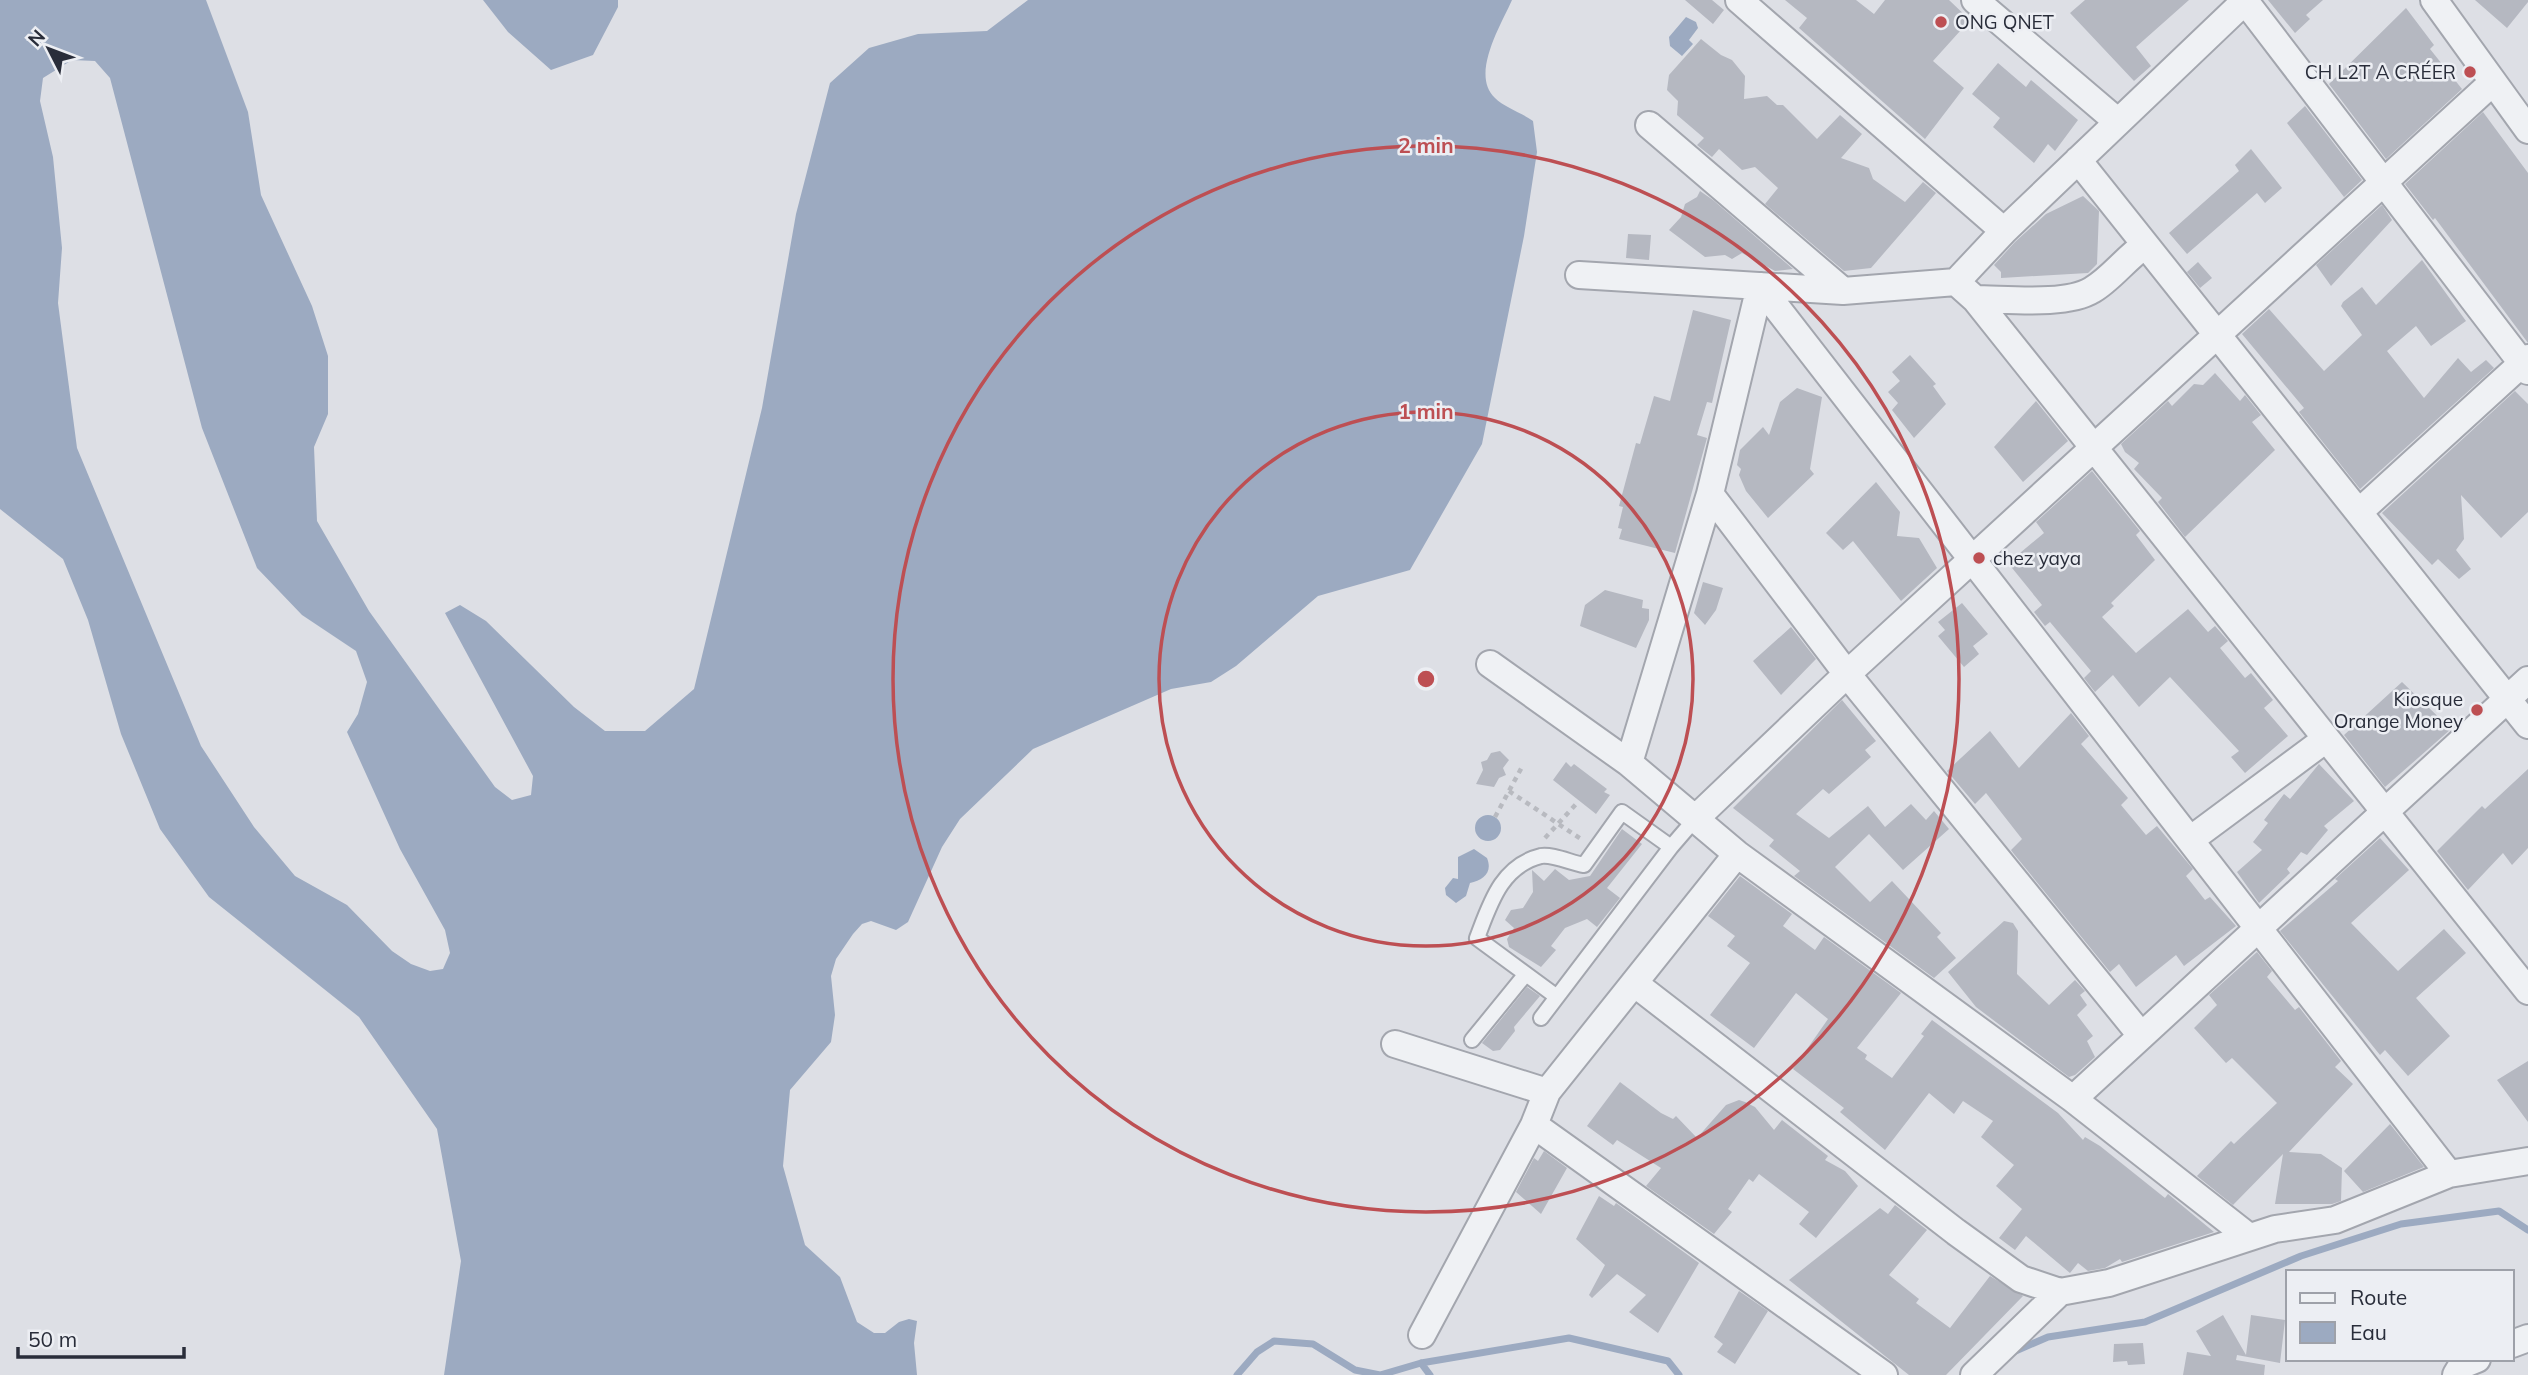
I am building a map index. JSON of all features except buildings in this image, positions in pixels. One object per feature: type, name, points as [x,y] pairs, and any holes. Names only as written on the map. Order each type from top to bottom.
[{"type":"street","points":[[1739,0],[2004,231]]},
{"type":"street","points":[[1975,0],[2118,122]]},
{"type":"street","points":[[1965,291],[2004,231],[2246,0],[2383,183],[2526,364],[2359,512]]},
{"type":"street","points":[[2434,0],[2528,130]]},
{"type":"street","points":[[1696,818],[1847,674],[2493,82]]},
{"type":"street","points":[[1649,125],[1843,291]]},
{"type":"street","points":[[2078,160],[2528,724]]},
{"type":"street","points":[[1579,275],[1843,291],[1965,291],[2072,298],[2091,291],[2145,244]]},
{"type":"street","points":[[1629,763],[1710,494],[1759,286]]},
{"type":"street","points":[[1759,286],[2449,1174]]},
{"type":"street","points":[[1965,291],[2094,448],[2528,991]]},
{"type":"street","points":[[1710,494],[1847,674],[2140,1034]]},
{"type":"street","points":[[1490,664],[1629,763],[1737,854],[2073,1099],[2249,1237]]},
{"type":"street","points":[[2073,1099],[2140,1034],[2528,680]]},
{"type":"street","points":[[2190,840],[2326,739]]},
{"type":"street","points":[[1422,1335],[1534,1125],[1547,1092],[1737,854]]},
{"type":"street","points":[[1634,983],[1956,1232],[2021,1279],[2060,1292],[2109,1283],[2275,1229],[2335,1220],[2449,1174],[2528,1161]]},
{"type":"street","points":[[1395,1044],[1547,1092]]},
{"type":"street","points":[[1534,1125],[1884,1375]]},
{"type":"street","points":[[1974,1375],[2060,1292]]},
{"type":"lane","points":[[1557,997],[1476,938],[1493,895],[1509,872],[1543,856],[1584,865],[1622,812],[1671,847]]},
{"type":"lane","points":[[1541,1018],[1696,818]]},
{"type":"lane","points":[[1472,1040],[1525,975]]},
{"type":"path","points":[[1495,817],[1523,765]]},
{"type":"path","points":[[1509,791],[1595,849]]},
{"type":"path","points":[[1543,856],[1544,840],[1578,802]]},
{"type":"water","points":[[0,0],[206,0],[248,112],[261,195],[312,306],[328,356],[328,414],[314,447],[317,521],[369,611],[495,787],[512,800],[531,795],[533,776],[445,613],[460,605],[486,621],[574,707],[605,731],[645,731],[694,689],[762,408],[796,214],[830,83],[869,48],[918,34],[987,31],[1028,0],[1512,0],[1490,50],[1486,76],[1488,88],[1495,98],[1533,121],[1537,152],[1524,236],[1482,444],[1410,570],[1318,596],[1236,666],[1211,682],[1171,689],[1033,749],[960,819],[942,847],[908,922],[896,930],[871,921],[862,924],[836,959],[831,976],[835,1015],[831,1042],[790,1090],[783,1166],[805,1245],[840,1277],[857,1322],[874,1333],[885,1333],[899,1322],[909,1319],[917,1321],[914,1343],[917,1375],[444,1375],[461,1261],[437,1129],[359,1017],[209,897],[160,829],[121,734],[88,620],[63,559],[0,509]],"holes":[[[72,60],[95,61],[110,78],[202,428],[257,568],[302,615],[356,651],[367,682],[358,714],[347,732],[400,849],[445,930],[450,953],[443,969],[430,971],[411,964],[392,951],[347,905],[295,876],[254,827],[201,746],[77,448],[58,303],[62,248],[53,157],[40,101],[43,78]]]},
{"type":"water","points":[[483,0],[618,0],[618,7],[593,55],[551,70],[508,32]]},
{"type":"water","points":[[1686,17],[1696,22],[1698,28],[1689,40],[1693,44],[1682,56],[1670,46],[1669,37]]},
{"type":"water","points":[[1488,815],[1497,819],[1501,828],[1497,837],[1488,841],[1479,837],[1475,828],[1479,819]]},
{"type":"water","points":[[1474,849],[1487,858],[1488,872],[1483,878],[1470,883],[1466,896],[1456,903],[1446,895],[1445,888],[1453,878],[1458,879],[1458,857]]},
{"type":"waterway","points":[[2011,1353],[2048,1337],[2145,1322],[2301,1256],[2401,1224],[2499,1211],[2528,1230]]},
{"type":"waterway","points":[[1237,1375],[1257,1352],[1274,1341],[1313,1344],[1355,1370],[1380,1375],[1421,1363],[1569,1338],[1668,1361],[1679,1375]]},
{"type":"waterway","points":[[1421,1363],[1430,1375]]},
{"type":"place","name":"ONG QNET","points":[[1941,22]]},
{"type":"place","name":"CH L2T A CRÉER","points":[[2470,72]]},
{"type":"place","name":"chez yaya","points":[[1979,558]]},
{"type":"place","name":"Kiosque Orange Money","points":[[2477,710]]}]
